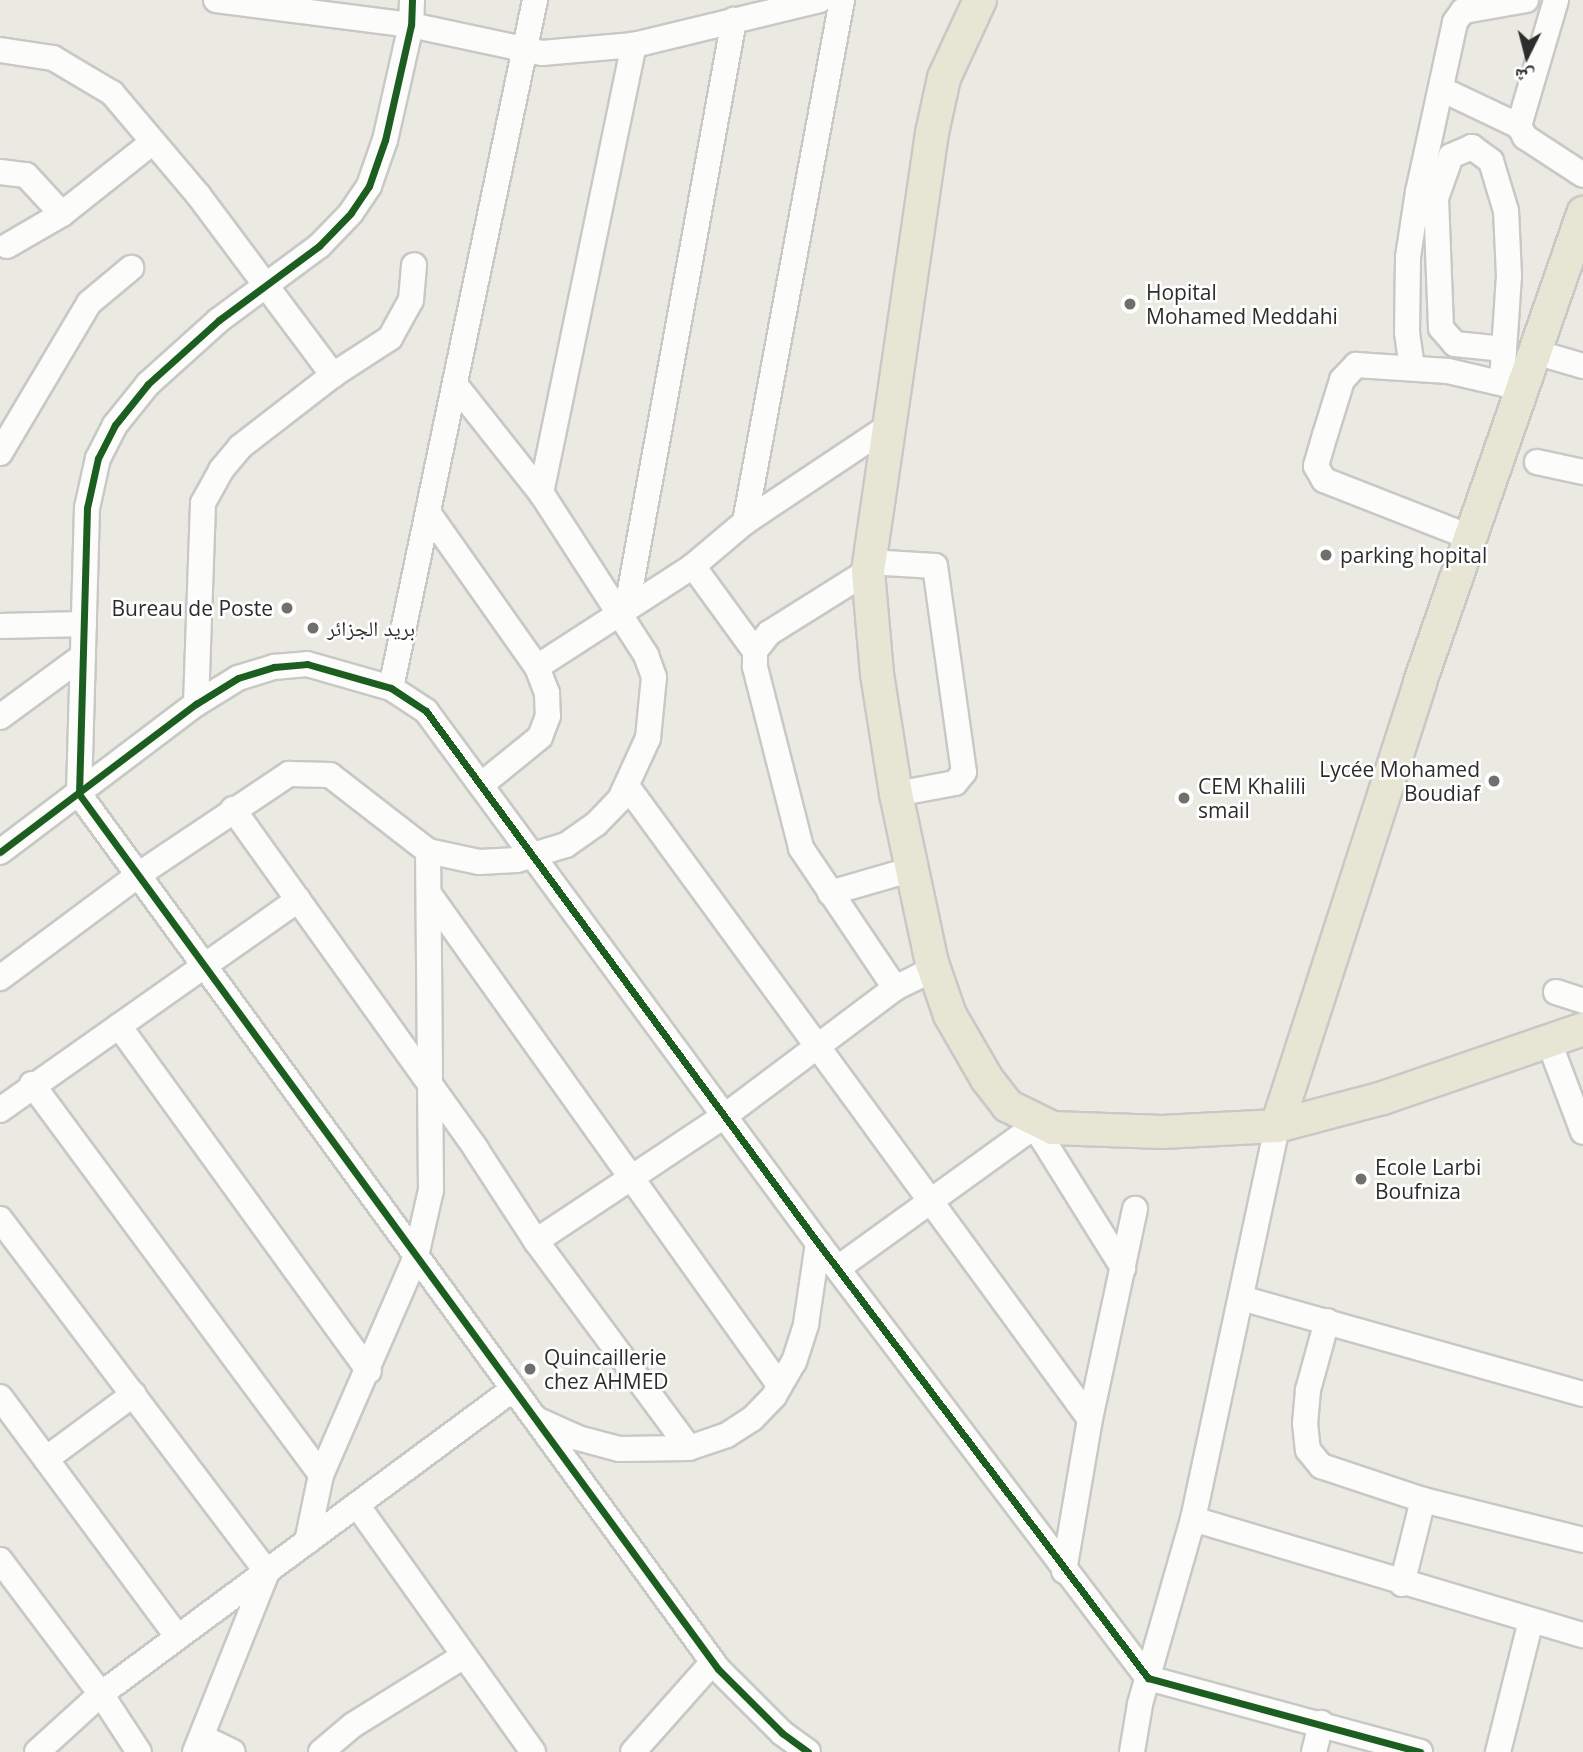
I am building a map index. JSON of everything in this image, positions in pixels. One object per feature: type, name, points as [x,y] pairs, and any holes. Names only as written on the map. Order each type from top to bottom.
[{"type":"main road","points":[[980,0],[944,78],[932,133],[892,424],[868,567],[877,674],[896,794],[934,969],[950,1015],[987,1079],[1008,1106],[1032,1123],[1080,1132],[1277,1126],[1324,1116],[1583,1029]]},
{"type":"main road","points":[[1277,1126],[1415,695],[1472,538],[1512,385],[1535,352],[1581,226]]},
{"type":"street","points":[[216,0],[268,3],[411,25],[526,53],[634,45],[820,0]]},
{"type":"street","points":[[412,0],[411,25],[385,141],[369,186],[351,214],[319,246],[264,284],[148,384],[115,425],[98,458],[87,508],[79,794],[713,1662],[782,1733],[808,1752]]},
{"type":"street","points":[[391,688],[457,387],[535,0]]},
{"type":"street","points":[[745,522],[842,0]]},
{"type":"street","points":[[1412,368],[1407,332],[1408,257],[1441,89],[1459,15],[1482,6],[1526,0]]},
{"type":"street","points":[[1519,126],[1556,0]]},
{"type":"street","points":[[623,609],[734,20]]},
{"type":"street","points":[[541,493],[634,45]]},
{"type":"street","points":[[0,50],[53,58],[76,69],[112,93],[264,284],[332,375]]},
{"type":"street","points":[[1441,89],[1519,126],[1525,137],[1583,175]]},
{"type":"street","points":[[7,246],[62,214],[153,142]]},
{"type":"street","points":[[1472,538],[1337,486],[1317,473],[1346,373],[1356,365],[1412,368],[1512,385],[1504,349],[1509,275],[1506,211],[1491,161],[1472,147],[1451,156],[1436,198],[1441,328],[1455,344],[1504,349]]},
{"type":"street","points":[[0,172],[26,175],[62,214]]},
{"type":"street","points":[[196,705],[203,503],[240,447],[332,375],[390,338],[400,325],[411,300],[414,265]]},
{"type":"street","points":[[0,453],[89,303],[131,268]]},
{"type":"street","points":[[1535,352],[1583,366]]},
{"type":"street","points":[[0,978],[138,876],[233,809],[289,774],[330,775],[428,850],[479,862],[533,856],[566,845],[596,824],[627,786],[648,738],[654,677],[646,655],[623,609],[541,493],[457,387]]},
{"type":"street","points":[[537,667],[693,566],[745,522],[892,424]]},
{"type":"street","points":[[1537,462],[1583,472]]},
{"type":"street","points":[[429,514],[537,667],[547,693],[548,716],[540,737],[481,785]]},
{"type":"street","points":[[755,651],[769,632],[868,567],[930,564],[939,573],[964,772],[955,783],[896,794]]},
{"type":"street","points":[[693,566],[755,651],[800,848],[895,988]]},
{"type":"street","points":[[0,626],[83,624]]},
{"type":"street","points":[[0,717],[83,656]]},
{"type":"street","points":[[0,852],[196,705],[238,678],[307,664],[391,688],[426,711],[818,1243],[1147,1678],[1420,1752]]},
{"type":"street","points":[[627,786],[932,1199],[1090,1419]]},
{"type":"street","points":[[233,809],[432,1086],[536,1241],[689,1448]]},
{"type":"street","points":[[307,1542],[321,1475],[369,1371],[416,1256],[431,1190],[428,850]]},
{"type":"street","points":[[830,893],[913,869]]},
{"type":"street","points":[[429,894],[779,1386]]},
{"type":"street","points":[[0,1110],[32,1084],[119,1027],[298,900]]},
{"type":"street","points":[[536,1241],[726,1115],[895,988],[934,969]]},
{"type":"street","points":[[1556,992],[1583,1001]]},
{"type":"street","points":[[119,1027],[369,1371]]},
{"type":"street","points":[[1549,1042],[1583,1132]]},
{"type":"street","points":[[32,1084],[321,1475]]},
{"type":"street","points":[[838,1269],[1032,1123],[1123,1268]]},
{"type":"street","points":[[1132,1752],[1137,1713],[1193,1519],[1277,1126]]},
{"type":"street","points":[[1064,1571],[1090,1419],[1135,1209]]},
{"type":"street","points":[[0,1219],[267,1572]]},
{"type":"street","points":[[533,1417],[569,1435],[619,1449],[689,1448],[727,1435],[752,1419],[779,1386],[794,1362],[806,1324],[818,1243]]},
{"type":"street","points":[[1241,1298],[1583,1394]]},
{"type":"street","points":[[1327,1321],[1308,1390],[1304,1423],[1308,1450],[1321,1466],[1423,1500],[1583,1540]]},
{"type":"street","points":[[37,1752],[102,1694],[176,1635],[267,1572],[512,1390]]},
{"type":"street","points":[[46,1459],[134,1394]]},
{"type":"street","points":[[0,1397],[176,1635]]},
{"type":"street","points":[[1402,1584],[1423,1500]]},
{"type":"street","points":[[357,1505],[533,1752]]},
{"type":"street","points":[[1193,1519],[1402,1584],[1583,1635]]},
{"type":"street","points":[[0,1560],[102,1694],[139,1752]]},
{"type":"street","points":[[233,1752],[199,1744],[267,1572]]},
{"type":"street","points":[[1498,1752],[1531,1621]]},
{"type":"street","points":[[321,1752],[353,1726],[464,1656]]},
{"type":"street","points":[[633,1752],[713,1662]]},
{"type":"street","points":[[1116,1752],[1137,1713]]},
{"type":"street","points":[[1314,1752],[1321,1723]]},
{"type":"cycle path","points":[[412,0],[411,25],[385,140],[369,186],[351,213],[319,246],[219,320],[148,384],[115,425],[98,458],[87,508],[79,794],[718,1669],[782,1733],[808,1752]]},
{"type":"cycle path","points":[[0,852],[196,704],[238,678],[274,667],[307,664],[391,688],[426,711],[818,1243],[1148,1678],[1420,1752]]},
{"type":"place","name":"Hopital Mohamed Meddahi","points":[[1130,304]]},
{"type":"place","name":"parking hopital","points":[[1326,555]]},
{"type":"place","name":"Bureau de Poste","points":[[287,608]]},
{"type":"place","name":"بريد الجزائر","points":[[313,628]]},
{"type":"place","name":"Lycée Mohamed Boudiaf","points":[[1494,781]]},
{"type":"place","name":"CEM Khalili smail","points":[[1184,798]]},
{"type":"place","name":"Ecole Larbi Boufniza","points":[[1361,1179]]},
{"type":"place","name":"Quincaillerie chez AHMED","points":[[530,1369]]}]
